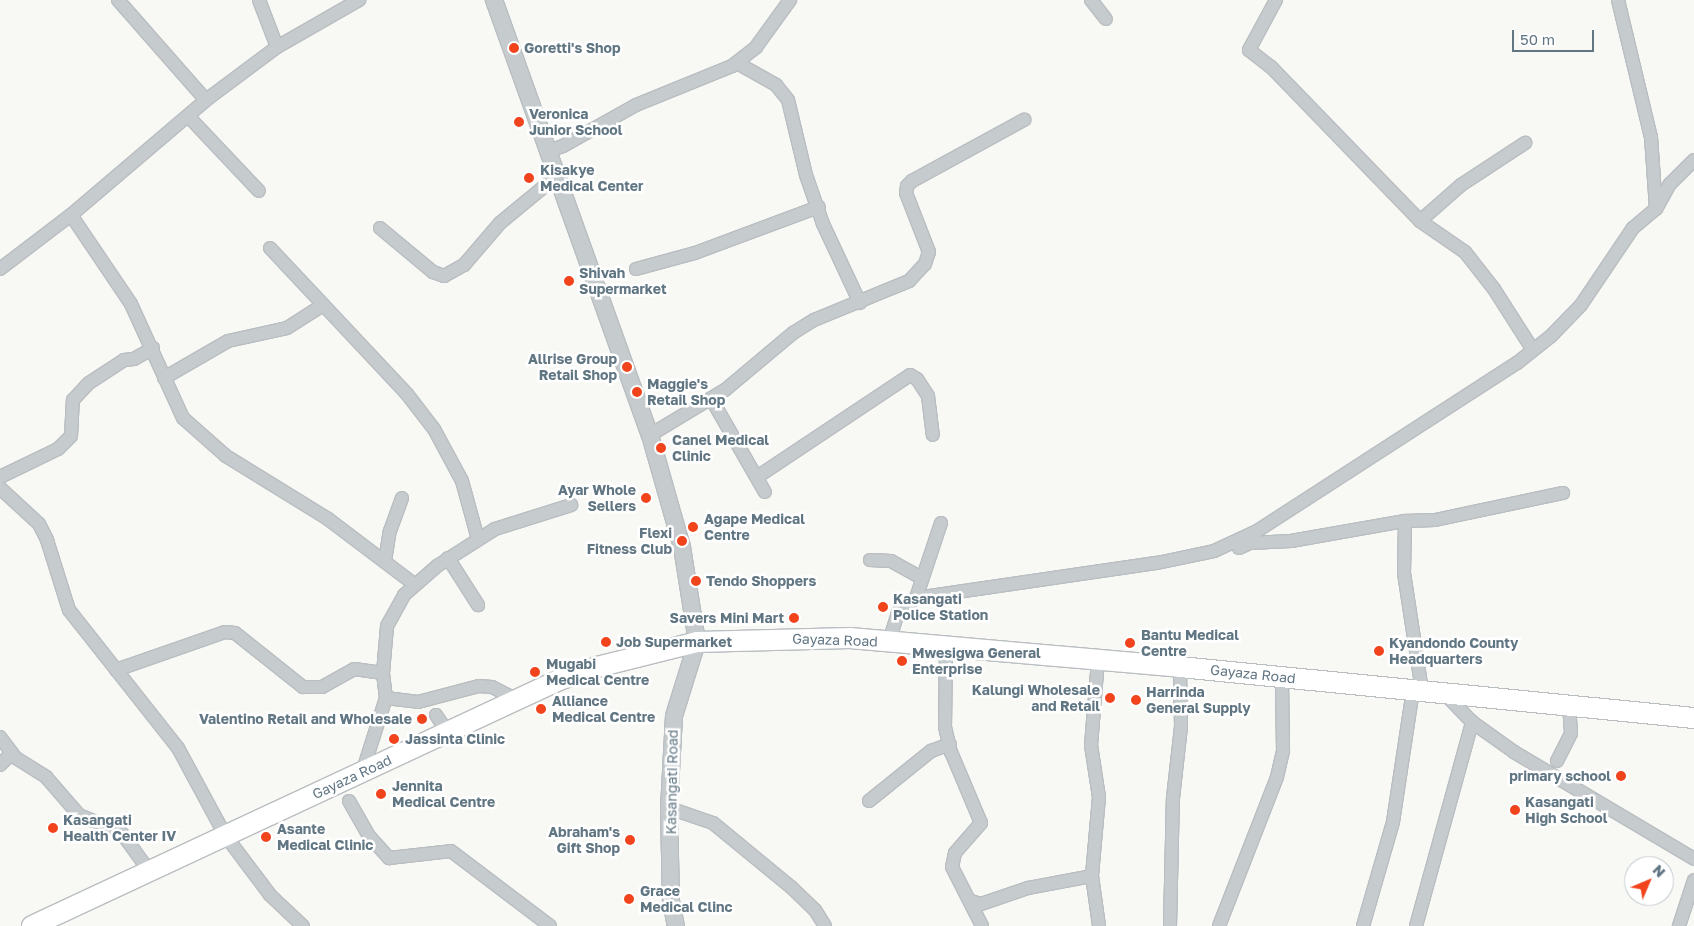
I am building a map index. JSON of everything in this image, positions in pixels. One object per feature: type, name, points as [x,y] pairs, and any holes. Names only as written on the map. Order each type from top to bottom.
[{"type":"main road","name":"Gayaza Road","points":[[32,926],[362,773],[516,699],[597,666],[697,642],[803,638],[889,642],[1180,666],[1694,718]]},
{"type":"street","points":[[118,0],[206,100]]},
{"type":"street","points":[[260,0],[277,46]]},
{"type":"street","points":[[0,269],[71,215],[206,100],[277,46],[359,0]]},
{"type":"street","points":[[494,0],[650,435],[682,547],[697,642]]},
{"type":"street","points":[[548,151],[563,146],[636,105],[737,63],[756,48],[790,0]]},
{"type":"street","points":[[1092,0],[1106,19]]},
{"type":"street","points":[[1276,0],[1249,50],[1271,67],[1420,221],[1465,252],[1494,289],[1533,350]]},
{"type":"street","points":[[1618,0],[1651,137],[1656,209]]},
{"type":"street","points":[[737,63],[776,85],[788,100],[806,175],[819,207],[823,224],[860,303]]},
{"type":"street","points":[[188,116],[259,191]]},
{"type":"street","points":[[650,435],[712,400],[756,367],[793,333],[814,320],[860,303],[909,281],[925,264],[929,252],[906,193],[912,181],[1024,120]]},
{"type":"street","points":[[1420,221],[1461,185],[1525,143]]},
{"type":"street","points":[[1214,551],[1257,531],[1533,350],[1568,321],[1633,228],[1656,209],[1670,184],[1694,160]]},
{"type":"street","points":[[380,228],[433,272],[444,276],[464,265],[500,223],[557,176]]},
{"type":"street","points":[[636,269],[696,253],[819,207]]},
{"type":"street","points":[[71,215],[131,304],[184,418],[226,456],[328,519],[414,584]]},
{"type":"street","points":[[270,248],[407,394],[434,428],[462,481],[478,539]]},
{"type":"street","points":[[164,378],[228,341],[287,328],[323,305]]},
{"type":"street","points":[[0,477],[58,449],[71,436],[73,400],[89,383],[124,360],[134,359],[153,348]]},
{"type":"street","points":[[756,477],[910,375],[917,379],[928,396],[933,435]]},
{"type":"street","points":[[712,400],[765,492]]},
{"type":"street","points":[[0,488],[38,524],[47,540],[69,610],[178,748],[225,835],[270,895],[303,926]]},
{"type":"street","points":[[889,642],[898,612],[916,598],[1029,579],[1100,572],[1214,551],[1405,521],[1435,520],[1563,493]]},
{"type":"street","points":[[385,561],[391,526],[402,498]]},
{"type":"street","points":[[362,773],[386,698],[382,673],[390,619],[414,584],[448,558],[496,529],[571,505]]},
{"type":"street","points":[[1363,926],[1393,822],[1418,689],[1404,573],[1405,521]]},
{"type":"street","points":[[916,598],[941,523]]},
{"type":"street","points":[[448,558],[478,606]]},
{"type":"street","points":[[870,560],[891,561],[922,578]]},
{"type":"street","points":[[116,670],[226,632],[234,633],[304,687],[322,687],[354,670],[382,673]]},
{"type":"street","name":"Kasangati Road","points":[[676,926],[671,901],[669,808],[674,716],[697,642]]},
{"type":"street","points":[[946,647],[945,727],[981,823],[952,860],[952,867],[971,901],[982,926]]},
{"type":"street","points":[[1098,660],[1091,745],[1099,806],[1092,876],[1099,926]]},
{"type":"street","points":[[1170,926],[1174,798],[1181,727],[1180,666]]},
{"type":"street","points":[[1219,926],[1277,777],[1283,752],[1282,677]]},
{"type":"street","points":[[386,698],[418,702],[480,686],[492,687],[516,699]]},
{"type":"street","points":[[1444,693],[1472,722],[1560,780],[1694,858]]},
{"type":"street","points":[[1557,761],[1571,733],[1569,706]]},
{"type":"street","points":[[1416,926],[1472,722]]},
{"type":"street","points":[[0,737],[12,754],[46,777],[79,815],[122,832],[150,872]]},
{"type":"street","points":[[869,801],[931,751],[950,744]]},
{"type":"street","points":[[0,765],[12,754]]},
{"type":"street","points":[[349,801],[369,836],[389,858],[451,851],[550,926]]},
{"type":"street","points":[[669,808],[713,823],[791,887],[816,910],[825,926]]},
{"type":"street","points":[[971,901],[981,904],[1028,888],[1092,876]]},
{"type":"street","points":[[1679,926],[1694,880]]},
{"type":"place","name":"Goretti's Shop","points":[[514,48]]},
{"type":"place","name":"Veronica Junior School","points":[[519,122]]},
{"type":"place","name":"Kisakye Medical Center","points":[[529,178]]},
{"type":"place","name":"Shivah Supermarket","points":[[569,281]]},
{"type":"place","name":"Allrise Group Retail Shop","points":[[627,367]]},
{"type":"place","name":"Maggie's Retail Shop","points":[[637,392]]},
{"type":"place","name":"Canel Medical Clinic","points":[[661,448]]},
{"type":"place","name":"Ayar Whole Sellers","points":[[646,498]]},
{"type":"place","name":"Agape Medical Centre","points":[[693,527]]},
{"type":"place","name":"Flexi Fitness Club","points":[[682,541]]},
{"type":"place","name":"Tendo Shoppers","points":[[696,581]]},
{"type":"place","name":"Kasangati Police Station","points":[[883,607]]},
{"type":"place","name":"Savers Mini Mart","points":[[794,618]]},
{"type":"place","name":"Job Supermarket","points":[[606,642]]},
{"type":"place","name":"Bantu Medical Centre","points":[[1130,643]]},
{"type":"place","name":"Kyandondo County Headquarters","points":[[1379,651]]},
{"type":"place","name":"Mwesigwa General Enterprise","points":[[902,661]]},
{"type":"place","name":"Mugabi Medical Centre","points":[[535,672]]},
{"type":"place","name":"Kalungi Wholesale and Retail","points":[[1110,698]]},
{"type":"place","name":"Harrinda General Supply","points":[[1136,700]]},
{"type":"place","name":"Alliance Medical Centre","points":[[541,709]]},
{"type":"place","name":"Valentino Retail and Wholesale","points":[[422,719]]},
{"type":"place","name":"Jassinta Clinic","points":[[394,739]]},
{"type":"place","name":"primary school","points":[[1621,776]]},
{"type":"place","name":"Jennita Medical Centre","points":[[381,794]]},
{"type":"place","name":"Kasangati High School","points":[[1515,810]]},
{"type":"place","name":"Kasangati Health Center IV","points":[[53,828]]},
{"type":"place","name":"Asante Medical Clinic","points":[[266,837]]},
{"type":"place","name":"Abraham's Gift Shop","points":[[630,840]]},
{"type":"place","name":"Grace Medical Clinc","points":[[629,899]]}]
